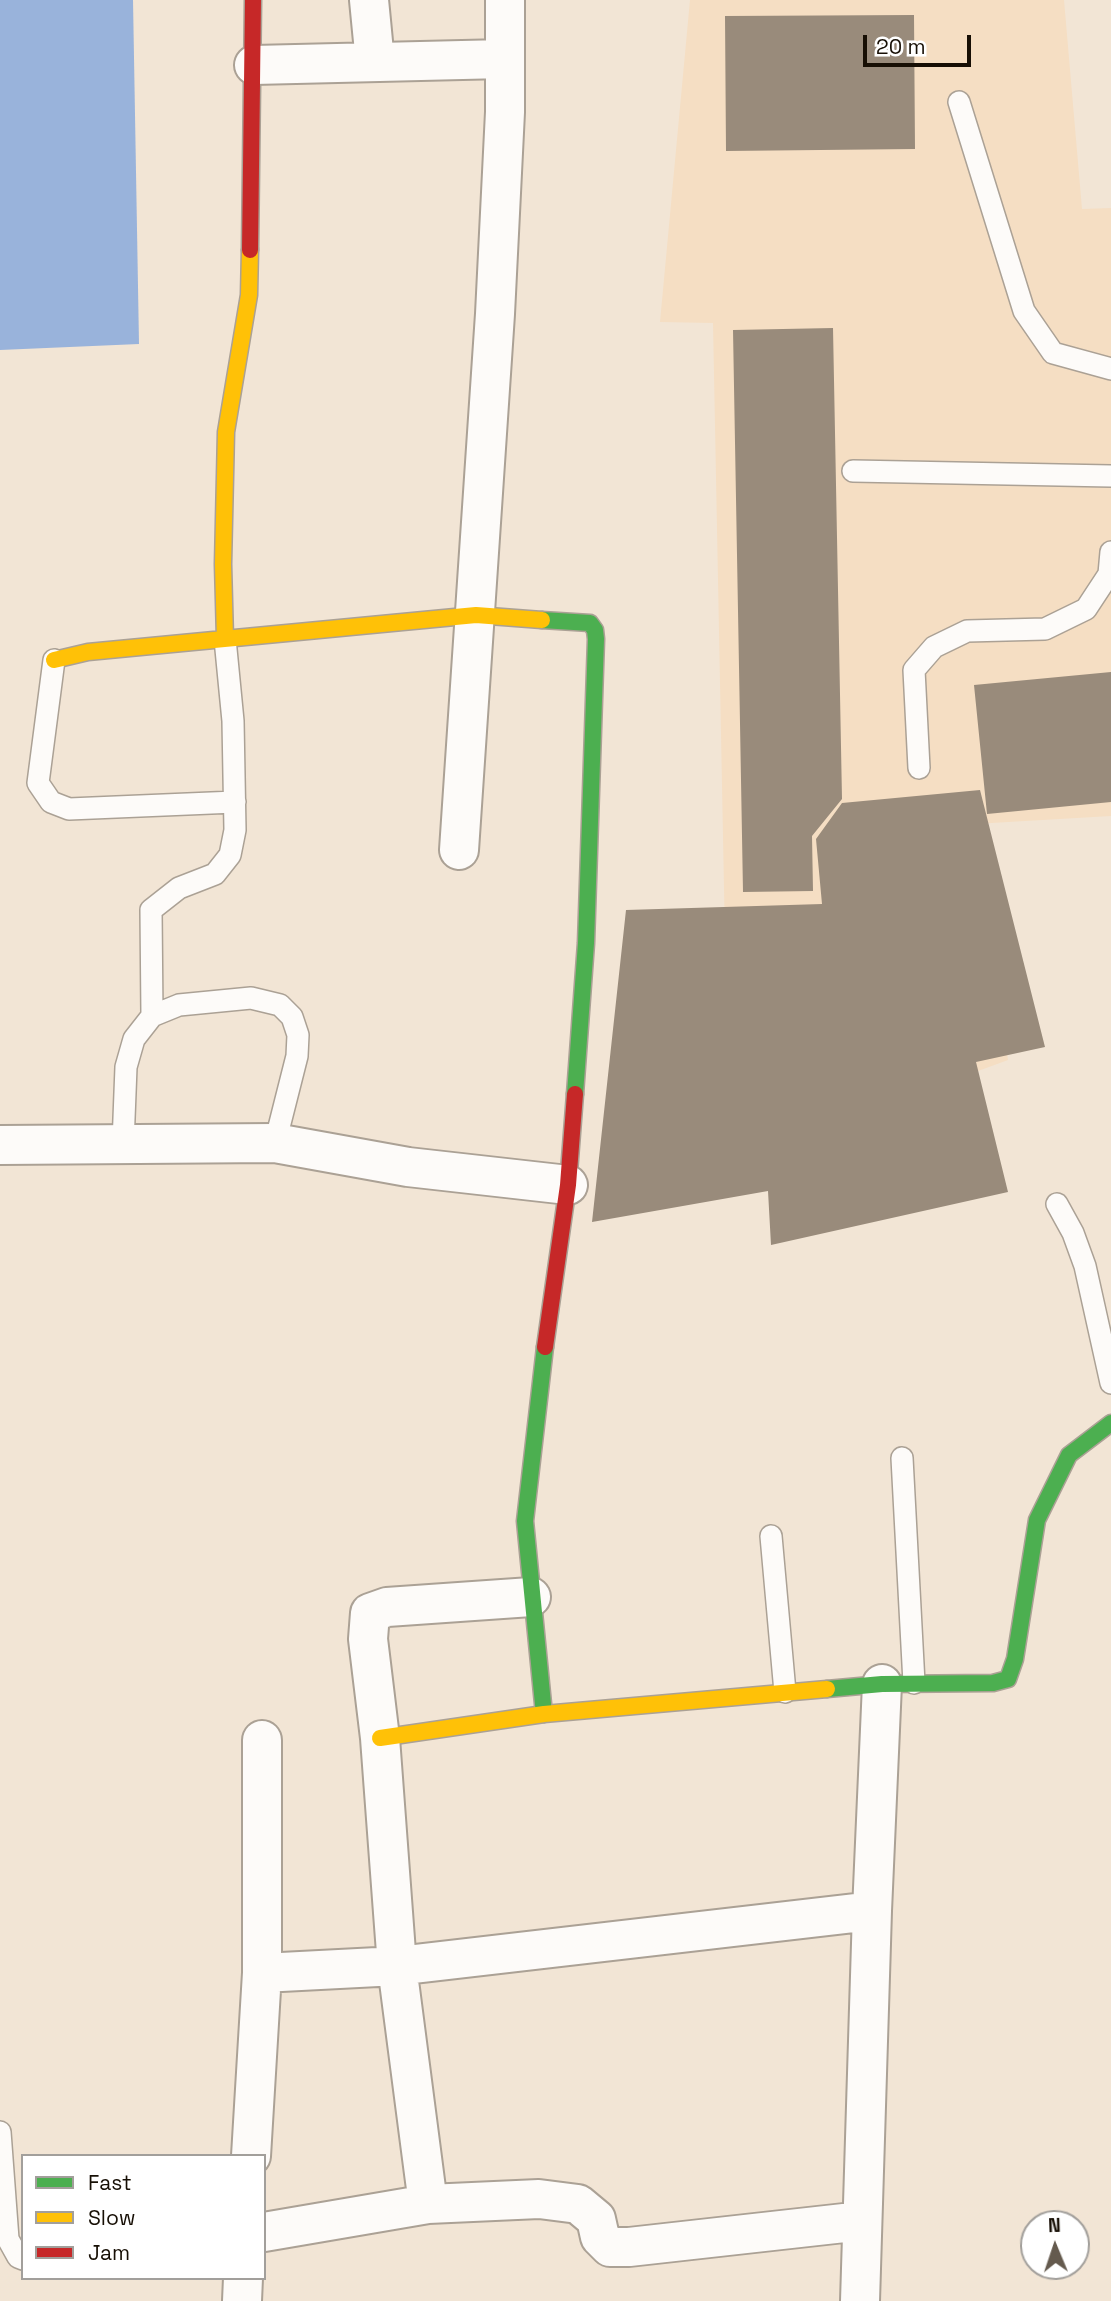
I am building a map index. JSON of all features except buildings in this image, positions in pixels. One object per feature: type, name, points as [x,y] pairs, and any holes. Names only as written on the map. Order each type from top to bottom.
[{"type":"street","points":[[225,639],[223,564],[226,432],[249,295],[253,0]]},
{"type":"street","points":[[369,0],[375,62]]},
{"type":"street","points":[[459,850],[476,615],[505,112],[505,0]]},
{"type":"street","points":[[254,65],[504,59]]},
{"type":"street","points":[[54,660],[88,652],[476,615],[590,623],[595,630],[586,943],[568,1185],[551,1299],[525,1521],[544,1714]]},
{"type":"street","points":[[0,1145],[275,1143],[408,1167],[568,1185]]},
{"type":"street","points":[[380,1738],[544,1714],[898,1683],[993,1683],[1008,1679],[1015,1659],[1037,1520],[1069,1455],[1111,1423]]},
{"type":"street","points":[[428,2204],[397,1966],[380,1738],[368,1639],[370,1613],[387,1607],[531,1597]]},
{"type":"street","points":[[860,2301],[872,1911],[898,1683]]},
{"type":"street","points":[[251,2154],[261,1973],[262,1740]]},
{"type":"street","points":[[261,1973],[397,1966],[872,1911]]},
{"type":"street","points":[[266,2232],[428,2204],[539,2199],[578,2204],[596,2218],[600,2237],[610,2247],[862,2221]]},
{"type":"street","points":[[242,2301],[243,2280]]},
{"type":"lane","points":[[959,102],[1024,312],[1053,353],[1111,369]]},
{"type":"lane","points":[[853,471],[1111,476]]},
{"type":"lane","points":[[919,768],[914,670],[934,647],[967,631],[1045,629],[1086,609],[1109,574],[1111,552]]},
{"type":"lane","points":[[152,1016],[151,910],[179,888],[215,874],[230,855],[235,830],[233,721],[225,639]]},
{"type":"lane","points":[[54,660],[38,783],[51,802],[69,809],[235,802]]},
{"type":"lane","points":[[123,1144],[126,1067],[134,1039],[152,1016],[179,1006],[251,998],[280,1005],[292,1017],[298,1035],[297,1056],[275,1143]]},
{"type":"lane","points":[[1057,1204],[1073,1233],[1085,1266],[1111,1383]]},
{"type":"lane","points":[[898,1683],[902,1458]]},
{"type":"lane","points":[[771,1536],[785,1692]]},
{"type":"lane","points":[[0,2132],[8,2239],[21,2258]]},
{"type":"shaded area","points":[[690,0],[1064,0],[1082,209],[1111,208],[1111,816],[974,824],[1008,1060],[880,1107],[725,939],[713,323],[660,322]]},
{"type":"water","points":[[0,0],[133,0],[139,344],[0,350]]},
{"type":"traffic: fast","points":[[542,620],[590,623],[595,630],[596,639],[586,943],[575,1094]]},
{"type":"traffic: fast","points":[[544,1714],[525,1521],[545,1347]]},
{"type":"traffic: fast","points":[[827,1689],[882,1684],[993,1683],[1008,1679],[1015,1659],[1037,1520],[1069,1455],[1111,1423]]},
{"type":"traffic: slow","points":[[225,639],[223,564],[226,432],[249,295],[250,250]]},
{"type":"traffic: slow","points":[[54,660],[88,652],[476,615],[542,620]]},
{"type":"traffic: slow","points":[[380,1738],[544,1714],[827,1689]]},
{"type":"traffic: jam","points":[[250,250],[253,0]]},
{"type":"traffic: jam","points":[[545,1347],[568,1185],[575,1094]]}]
